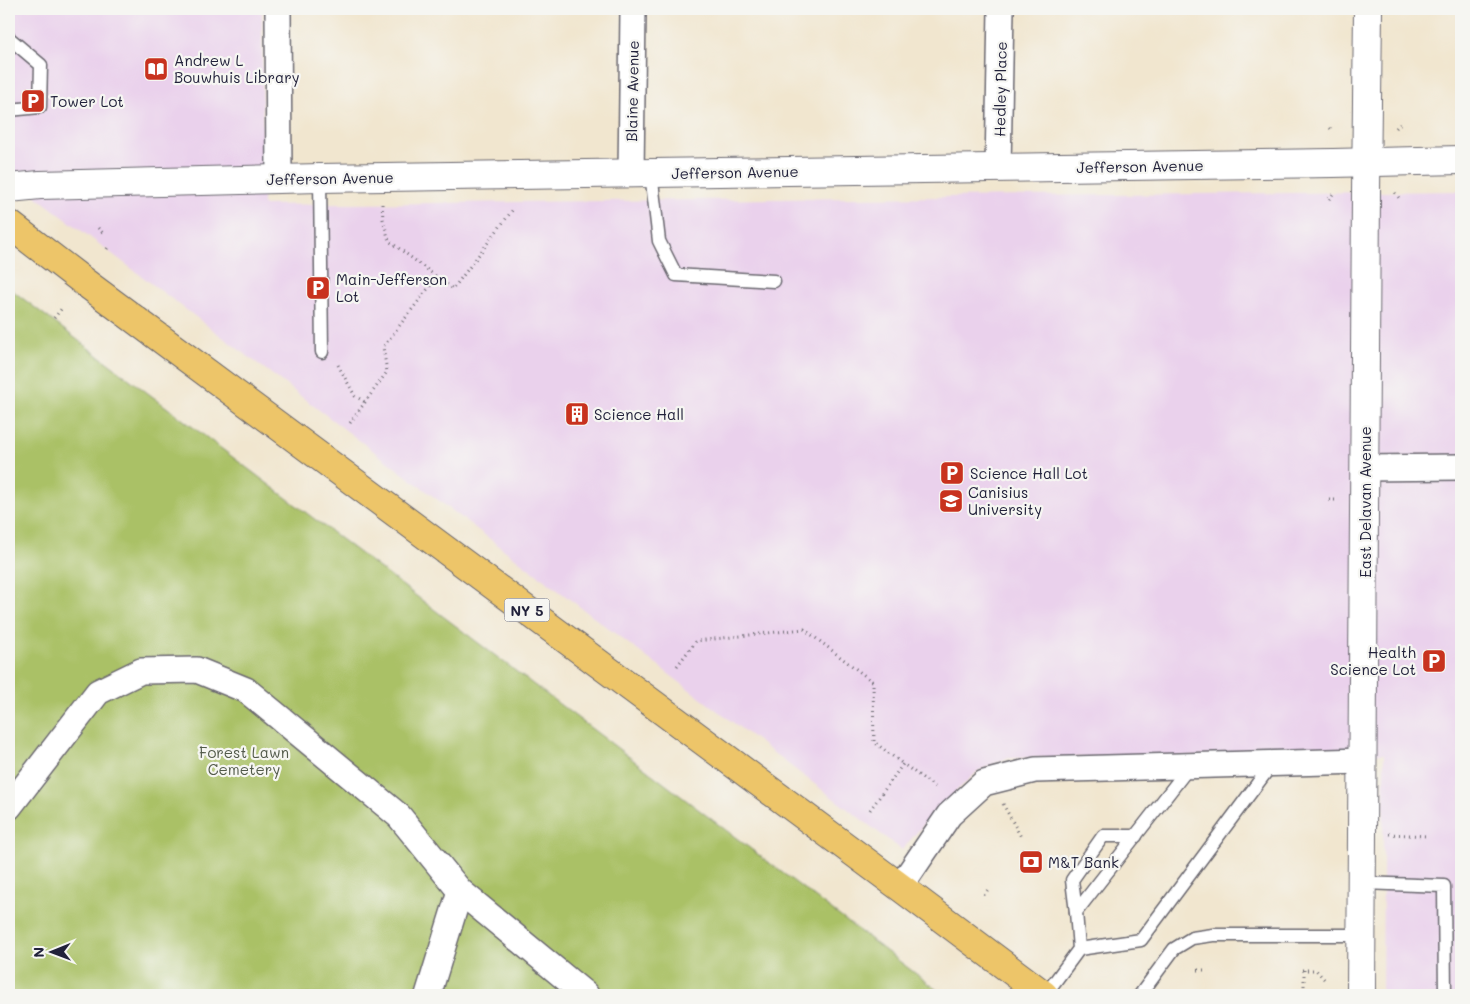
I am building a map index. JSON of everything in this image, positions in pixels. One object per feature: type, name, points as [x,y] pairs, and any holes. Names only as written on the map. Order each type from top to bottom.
[{"type":"main road","name":"NY 5","points":[[9,226],[1045,995]]},
{"type":"street","points":[[278,9],[279,179]]},
{"type":"street","name":"Blaine Avenue","points":[[633,9],[641,174]]},
{"type":"street","name":"Hedley Place","points":[[998,168],[1001,9]]},
{"type":"street","name":"East Delavan Avenue","points":[[1361,995],[1368,9]]},
{"type":"street","name":"Jefferson Avenue","points":[[9,188],[40,185],[320,178],[1366,163],[1461,160]]},
{"type":"street","points":[[1365,468],[1461,467]]},
{"type":"street","points":[[9,807],[98,692],[141,670],[197,670],[246,690],[399,816],[460,891],[586,995]]},
{"type":"street","points":[[900,887],[949,816],[984,783],[1035,770],[1363,761]]},
{"type":"street","points":[[428,995],[460,891]]},
{"type":"lane","points":[[9,38],[41,65],[40,107],[9,110]]},
{"type":"lane","points":[[641,174],[659,241],[676,275],[774,280]]},
{"type":"lane","points":[[320,178],[322,352]]},
{"type":"lane","points":[[1079,948],[1141,940],[1272,764]]},
{"type":"lane","points":[[1076,912],[1190,766]]},
{"type":"lane","points":[[1045,995],[1079,948],[1072,880],[1102,836],[1136,836]]},
{"type":"lane","points":[[1363,883],[1444,886],[1445,995]]},
{"type":"lane","points":[[1140,995],[1174,948],[1192,938],[1213,935],[1362,935]]},
{"type":"path","points":[[1396,128],[1400,124]]},
{"type":"path","points":[[1330,128],[1333,131]]},
{"type":"path","points":[[1395,193],[1399,198]]},
{"type":"path","points":[[1329,199],[1333,194]]},
{"type":"path","points":[[382,203],[383,219],[389,241],[452,289],[514,208]]},
{"type":"path","points":[[98,228],[103,233]]},
{"type":"path","points":[[350,423],[387,372],[383,346],[437,277]]},
{"type":"path","points":[[54,318],[62,308]]},
{"type":"path","points":[[338,365],[355,396],[365,402]]},
{"type":"path","points":[[1330,500],[1337,500]]},
{"type":"path","points":[[677,666],[696,641],[804,629],[873,682],[874,742],[960,806]]},
{"type":"path","points":[[870,810],[903,764]]},
{"type":"path","points":[[990,782],[1021,837]]},
{"type":"path","points":[[1389,834],[1427,836]]},
{"type":"path","points":[[984,895],[989,888]]},
{"type":"path","points":[[1198,970],[1207,970]]},
{"type":"path","points":[[1304,995],[1303,970],[1316,970],[1326,980]]},
{"type":"shaded area","name":"Canisius University","points":[[9,9],[262,9],[263,205],[1461,191],[1461,995],[1382,995],[1384,754],[1007,758],[978,771],[934,812],[902,850],[9,176]]},
{"type":"green space","name":"Forest Lawn Cemetery","points":[[9,288],[944,995],[9,995]]},
{"type":"place","name":"Andrew L Bouwhuis Library","points":[[156,69]]},
{"type":"place","name":"Tower Lot","points":[[33,101]]},
{"type":"place","name":"Main-Jefferson Lot","points":[[318,288]]},
{"type":"place","name":"Science Hall","points":[[577,414]]},
{"type":"place","name":"Science Hall Lot","points":[[952,473]]},
{"type":"place","name":"Canisius University","points":[[951,501]]},
{"type":"place","name":"Health Science Lot","points":[[1434,661]]},
{"type":"place","name":"M&T Bank","points":[[1031,862]]}]
